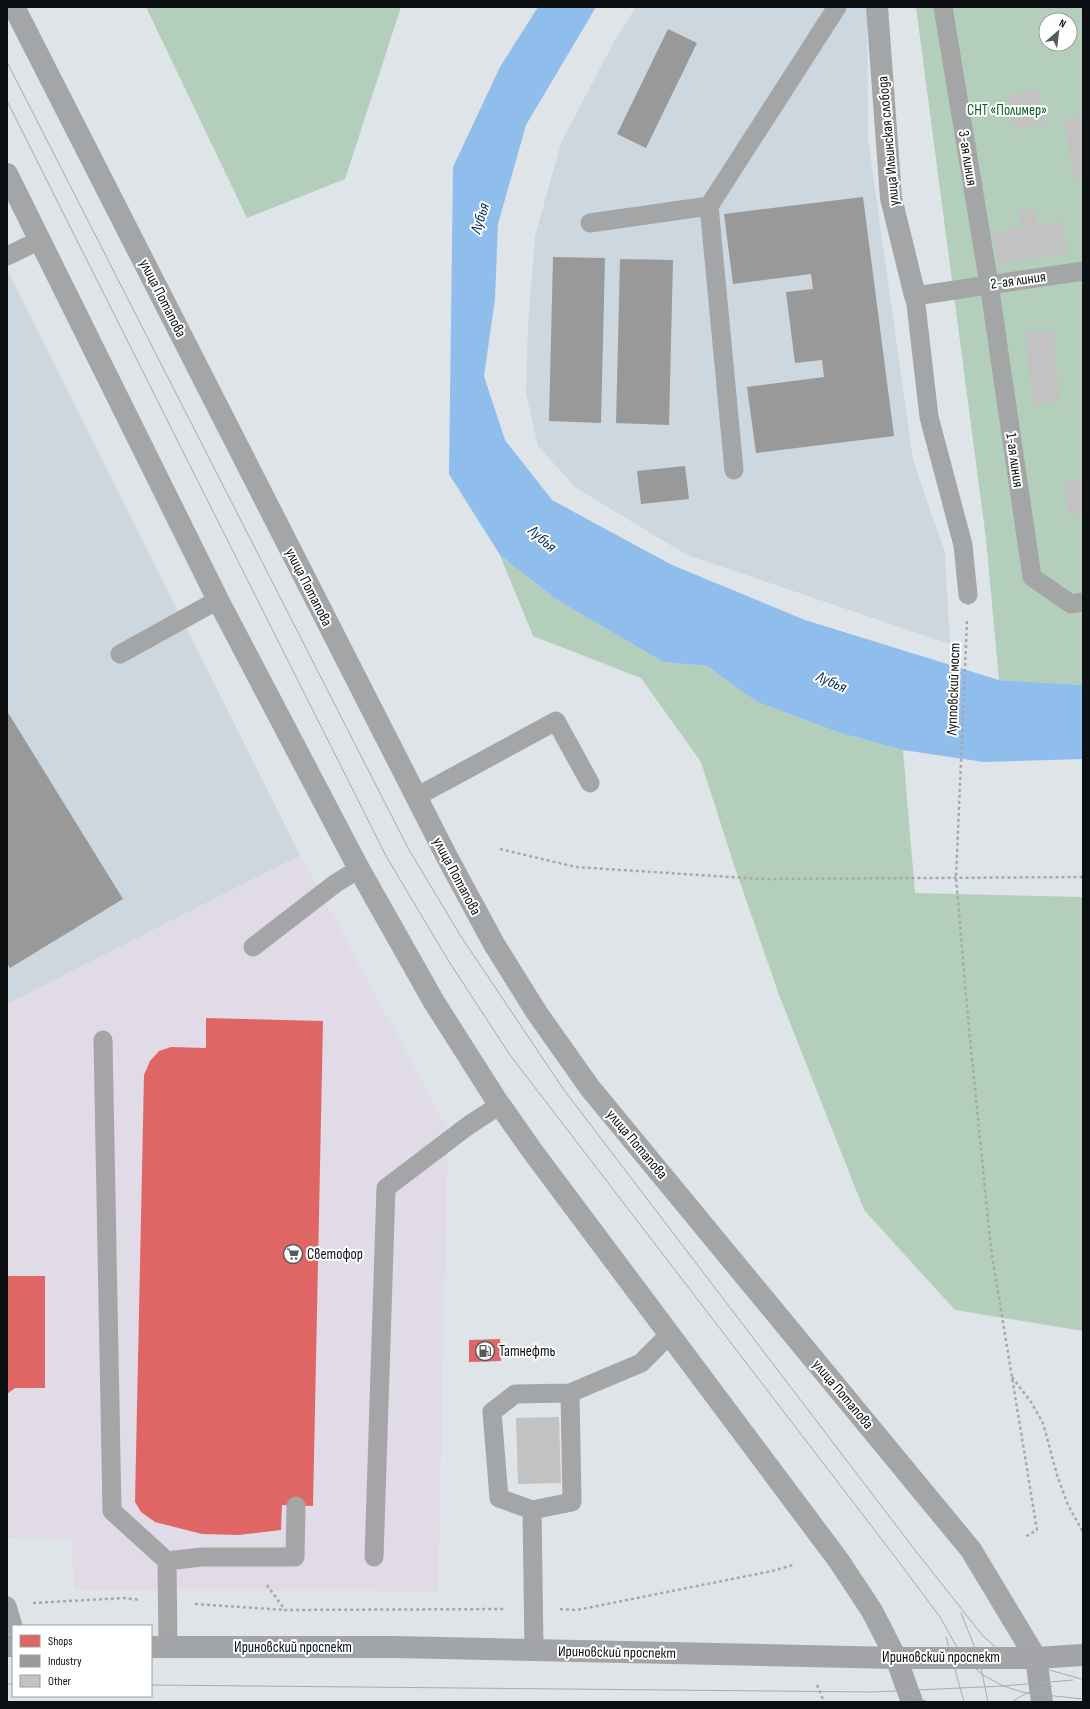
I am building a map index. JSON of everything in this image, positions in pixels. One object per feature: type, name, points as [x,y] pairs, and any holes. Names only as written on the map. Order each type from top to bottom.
[{"type":"main road","name":"Ириновский проспект","points":[[159,1647],[395,1647],[896,1658],[1036,1658],[1083,1655]]},
{"type":"main road","points":[[896,1658],[912,1702]]},
{"type":"main road","points":[[1036,1658],[1042,1702]]},
{"type":"street","name":"улица Потапова","points":[[14,7],[416,797],[494,944],[537,1013],[590,1088],[971,1550],[1036,1658]]},
{"type":"street","name":"улица Ильинская слобода","points":[[877,7],[891,198],[915,296]]},
{"type":"street","points":[[7,174],[218,600],[359,869],[434,1002],[500,1105],[576,1211],[839,1561],[872,1611],[896,1658]]},
{"type":"lane","points":[[734,470],[709,206],[837,7]]},
{"type":"lane","name":"3-ая линия","points":[[943,7],[989,284]]},
{"type":"lane","points":[[590,223],[709,206]]},
{"type":"lane","points":[[7,256],[40,240]]},
{"type":"lane","name":"2-ая линия","points":[[915,296],[1083,270]]},
{"type":"lane","name":"1-ая линия","points":[[989,284],[1032,577],[1071,604],[1083,602]]},
{"type":"lane","points":[[915,296],[929,417],[963,545],[968,595]]},
{"type":"lane","points":[[120,654],[218,600]]},
{"type":"lane","points":[[416,797],[556,721],[590,783]]},
{"type":"lane","points":[[253,947],[336,883],[359,869]]},
{"type":"lane","points":[[103,1040],[112,1511],[167,1561],[202,1557],[295,1557],[296,1506]]},
{"type":"lane","points":[[374,1557],[386,1188],[469,1125],[500,1105]]},
{"type":"lane","points":[[570,1393],[572,1502],[532,1510],[499,1498],[492,1412],[515,1394],[570,1393],[642,1363],[669,1335]]},
{"type":"lane","points":[[532,1510],[534,1650]]},
{"type":"lane","points":[[159,1647],[167,1561]]},
{"type":"lane","points":[[7,1606],[13,1625]]},
{"type":"path","name":"Лупповский мост","points":[[968,595],[956,878],[969,1029],[991,1249],[1037,1530],[1026,1537]]},
{"type":"path","points":[[500,848],[576,868],[760,878],[1083,877]]},
{"type":"path","points":[[1012,1376],[1031,1402],[1043,1423],[1068,1505],[1083,1532]]},
{"type":"path","points":[[817,1684],[824,1702]]},
{"type":"shaded area","points":[[636,7],[867,7],[868,139],[913,460],[945,553],[950,644],[687,555],[576,488],[538,446],[526,393],[528,324],[535,236],[561,143],[616,38]]},
{"type":"shaded area","points":[[7,270],[300,855],[7,1004]]},
{"type":"shaded area","points":[[300,855],[448,1130],[438,1591],[74,1590],[72,1540],[7,1538],[7,1004]]},
{"type":"green space","points":[[146,7],[401,7],[345,179],[247,218]]},
{"type":"green space","name":"СНТ «Полимер»","points":[[916,7],[1083,7],[1083,685],[999,680],[986,539]]},
{"type":"green space","points":[[500,555],[554,598],[663,662],[707,666],[757,702],[840,733],[903,750],[915,893],[1083,897],[1083,1331],[955,1310],[864,1210],[779,995],[733,862],[701,762],[641,678],[533,636]]},
{"type":"water","name":"Лубья","points":[[538,7],[596,7],[526,125],[498,224],[495,299],[484,376],[505,440],[552,500],[672,565],[805,620],[999,680],[1083,685],[1083,759],[984,762],[903,750],[840,733],[757,702],[707,666],[663,662],[554,598],[500,555],[449,474],[453,167],[500,67]]},
{"type":"building: Shops","points":[[206,1018],[323,1021],[313,1506],[282,1505],[281,1530],[238,1535],[202,1534],[155,1522],[141,1512],[135,1502],[144,1075],[150,1061],[159,1051],[171,1047],[206,1048]]},
{"type":"building: Shops","points":[[7,1276],[45,1276],[45,1388],[15,1388],[7,1394]]},
{"type":"building: Shops","name":"Татнефть","points":[[500,1339],[501,1361],[469,1362],[469,1340]]},
{"type":"building: Industry","points":[[668,29],[697,43],[646,148],[617,134]]},
{"type":"building: Industry","points":[[863,197],[894,436],[756,453],[747,387],[824,377],[822,360],[795,363],[786,292],[813,289],[811,274],[733,284],[724,214]]},
{"type":"building: Industry","points":[[553,257],[605,258],[601,423],[549,421]]},
{"type":"building: Industry","points":[[620,259],[673,260],[669,425],[616,423]]},
{"type":"building: Industry","points":[[685,466],[689,499],[641,504],[637,471]]},
{"type":"building: Industry","points":[[7,711],[123,899],[10,968],[7,963]]},
{"type":"building: Other","points":[[1079,7],[1083,7],[1083,29],[1082,29]]},
{"type":"building: Other","points":[[1040,90],[1046,125],[1015,130],[1009,95]]},
{"type":"building: Other","points":[[1083,117],[1083,179],[1074,180],[1064,119]]},
{"type":"building: Other","points":[[1035,209],[1038,225],[1063,221],[1068,253],[998,264],[993,232],[1021,228],[1018,211]]},
{"type":"building: Other","points":[[1053,330],[1060,402],[1032,405],[1025,332]]},
{"type":"building: Other","points":[[1083,479],[1083,513],[1070,516],[1062,484]]},
{"type":"building: Other","points":[[559,1417],[561,1483],[518,1484],[516,1418]]},
{"type":"tram line","points":[[7,62],[408,848],[460,935],[564,1090],[918,1554],[983,1636],[1007,1658],[1081,1679]]},
{"type":"tram line","points":[[7,101],[386,856],[448,960],[510,1055],[896,1558],[940,1617],[963,1658],[983,1675],[1003,1686],[1026,1693],[1083,1699]]},
{"type":"tram line","points":[[961,1613],[979,1658],[988,1702]]},
{"type":"tram line","points":[[946,1637],[964,1702]]},
{"type":"tram line","points":[[152,1685],[873,1692],[1003,1686],[1073,1680]]},
{"type":"tram line","points":[[7,1684],[12,1684]]},
{"type":"tram line","points":[[1012,1702],[1031,1691],[1052,1686]]},
{"type":"tram line","points":[[901,1694],[909,1694],[928,1702]]},
{"type":"place","name":"Светофор","points":[[293,1254]]},
{"type":"place","name":"Татнефть","points":[[485,1351]]}]
